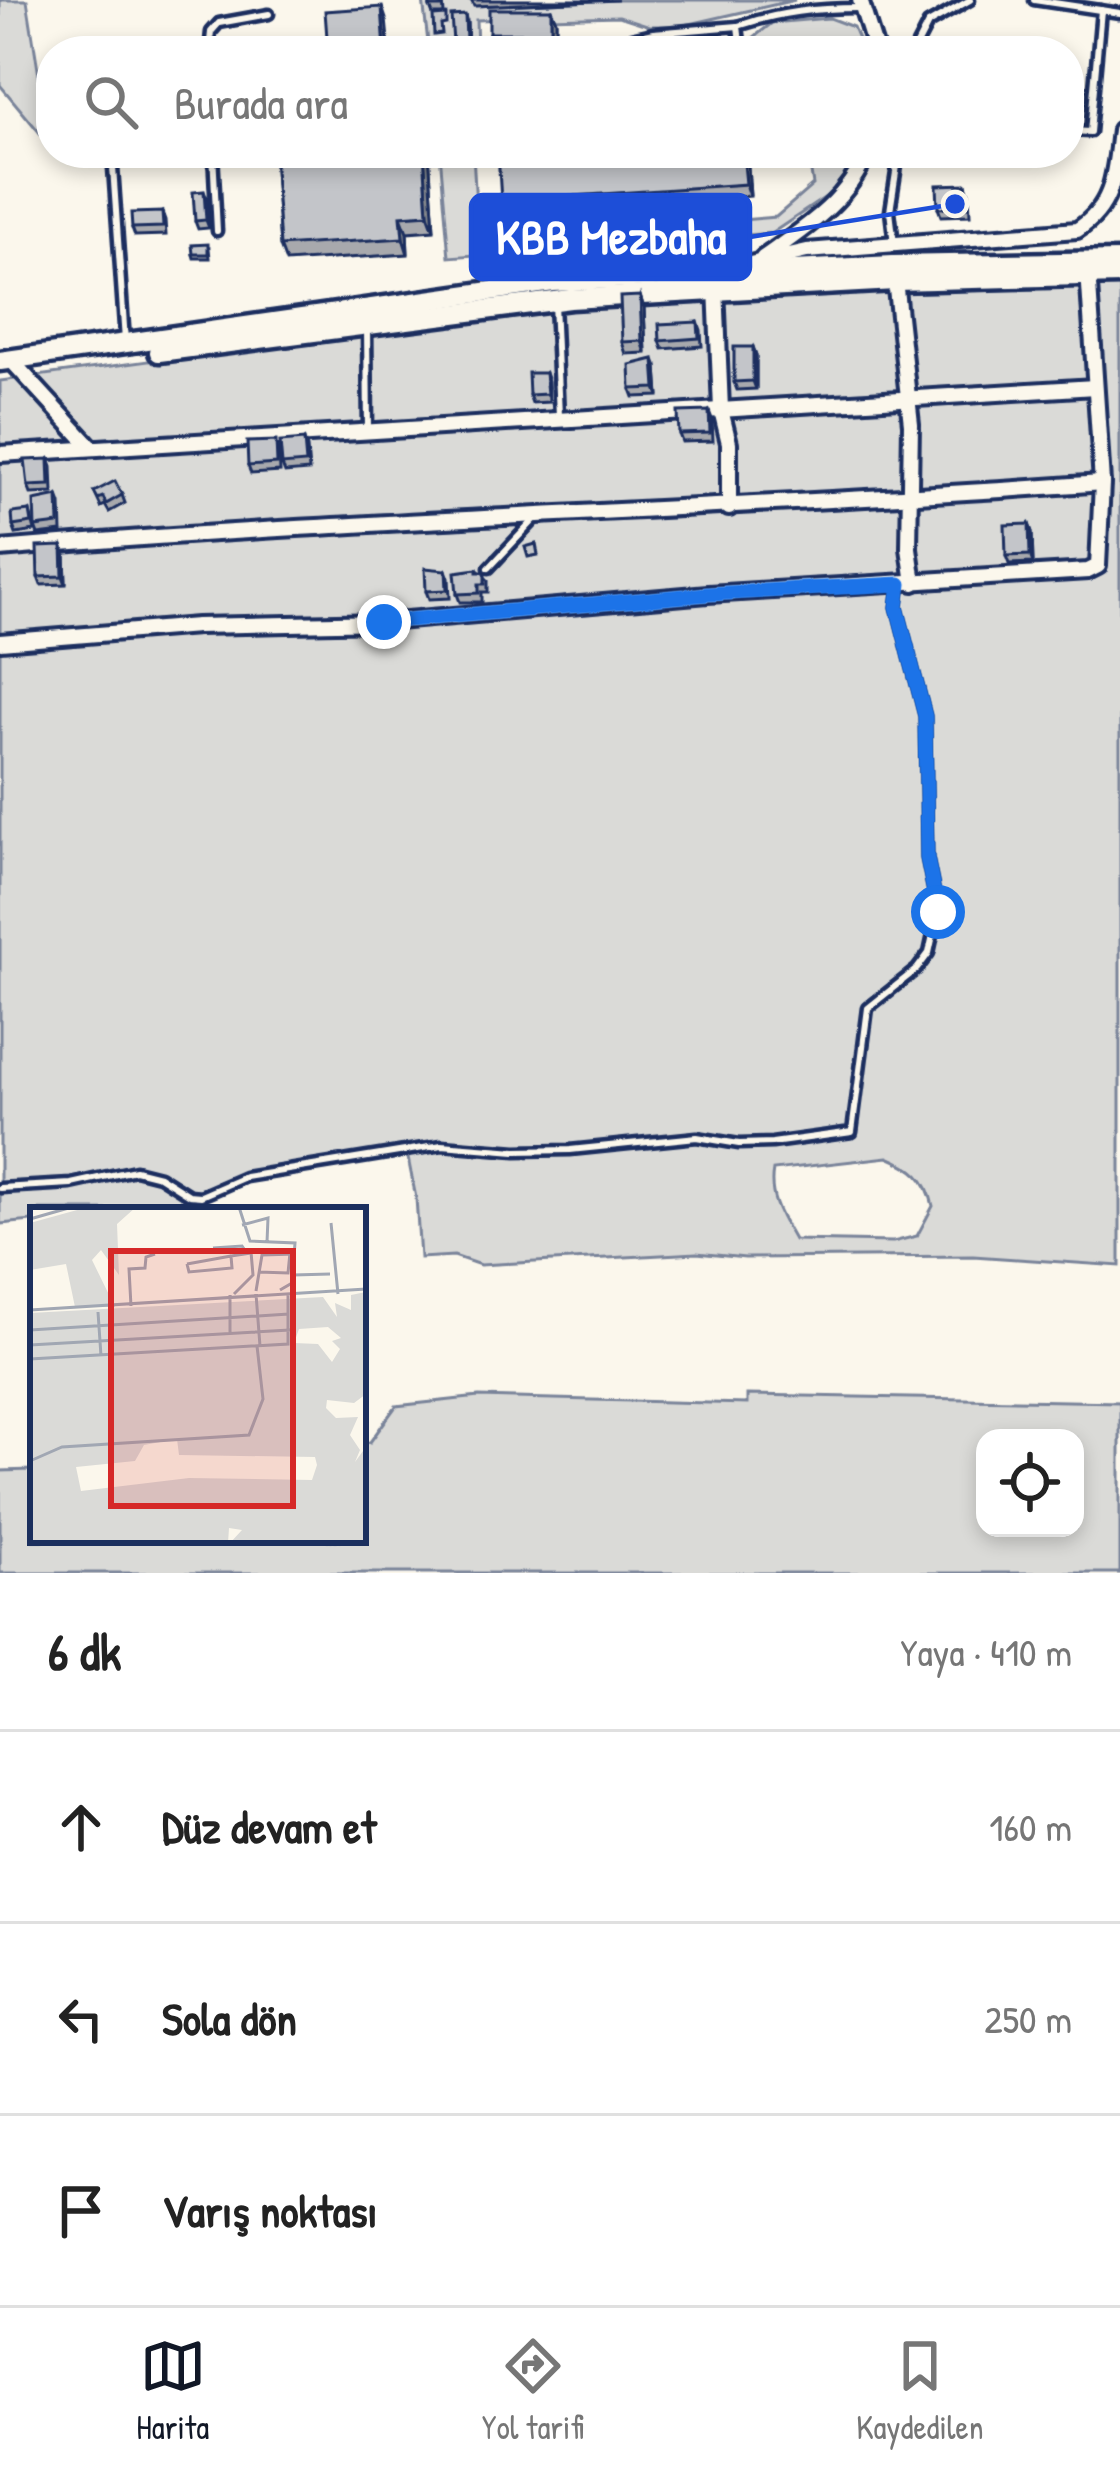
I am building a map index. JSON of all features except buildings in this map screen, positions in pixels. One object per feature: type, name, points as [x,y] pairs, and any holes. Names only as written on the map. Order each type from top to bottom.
[{"type":"main road","points":[[8,366],[553,291],[1088,268],[1120,261]]},
{"type":"main road","points":[[1088,268],[1120,275]]},
{"type":"main road","points":[[8,366],[125,344],[367,317]]},
{"type":"street","points":[[861,4],[871,36]]},
{"type":"street","points":[[759,260],[1077,230],[1097,218],[1112,192],[1119,140]]},
{"type":"street","points":[[729,508],[729,443],[721,410],[716,281],[759,260],[813,223],[851,187],[860,168]]},
{"type":"street","points":[[0,642],[197,626],[384,622],[646,598],[1088,572],[1098,566],[1102,483],[1088,268]]},
{"type":"street","points":[[894,273],[909,398],[907,583]]},
{"type":"street","points":[[8,366],[92,447]]},
{"type":"street","points":[[0,454],[1095,388]]},
{"type":"street","points":[[0,549],[156,536],[729,508],[1102,483]]},
{"type":"lane","points":[[922,36],[928,24],[970,0]]},
{"type":"lane","points":[[1034,0],[1120,13]]},
{"type":"lane","points":[[640,36],[738,26],[772,15],[861,4]]},
{"type":"lane","points":[[1084,131],[1090,131],[1101,10]]},
{"type":"lane","points":[[211,36],[219,23],[269,14]]},
{"type":"lane","points":[[738,26],[739,36]]},
{"type":"lane","points":[[113,168],[125,344]]},
{"type":"lane","points":[[214,168],[218,231]]},
{"type":"lane","points":[[894,244],[890,212],[897,168]]},
{"type":"lane","points":[[553,291],[560,420]]},
{"type":"lane","points":[[367,317],[368,432]]},
{"type":"lane","points":[[489,568],[537,517]]},
{"type":"lane","points":[[0,1188],[71,1184],[135,1170],[201,1196],[245,1178],[442,1145],[570,1150],[697,1137],[739,1144],[772,1143],[852,1132],[868,1008],[917,969],[929,953],[938,912],[927,858],[925,716],[897,607],[907,583]]},
{"type":"shaded area","points":[[0,0],[27,0],[36,57],[36,128],[0,85]]},
{"type":"shaded area","points":[[423,0],[473,0],[474,6],[795,0],[681,26],[650,26],[619,16],[476,20],[477,36],[427,36]]},
{"type":"shaded area","points":[[829,18],[853,27],[857,36],[756,36],[772,23]]},
{"type":"shaded area","points":[[441,168],[474,168],[478,243],[776,217],[813,185],[810,168],[849,168],[830,194],[772,233],[449,257]]},
{"type":"shaded area","points":[[1120,275],[1120,1266],[973,1256],[745,1258],[697,1253],[480,1265],[454,1256],[420,1258],[407,1153],[260,1175],[232,1183],[189,1207],[30,1207],[30,1221],[0,1224],[0,381],[624,297]],"holes":[[[888,1157],[923,1181],[933,1206],[917,1236],[893,1242],[794,1240],[774,1198],[773,1170]]]},
{"type":"shaded area","points":[[747,1395],[1120,1402],[1120,1573],[0,1573],[0,1471],[30,1470],[30,1543],[366,1543],[366,1443],[396,1406],[479,1397],[747,1404]]},
{"type":"place","name":"KBB Mezbaha","points":[[955,204]]},
{"type":"route","points":[[384,622],[708,594],[900,584],[897,607],[925,716],[927,858],[938,912]]}]
